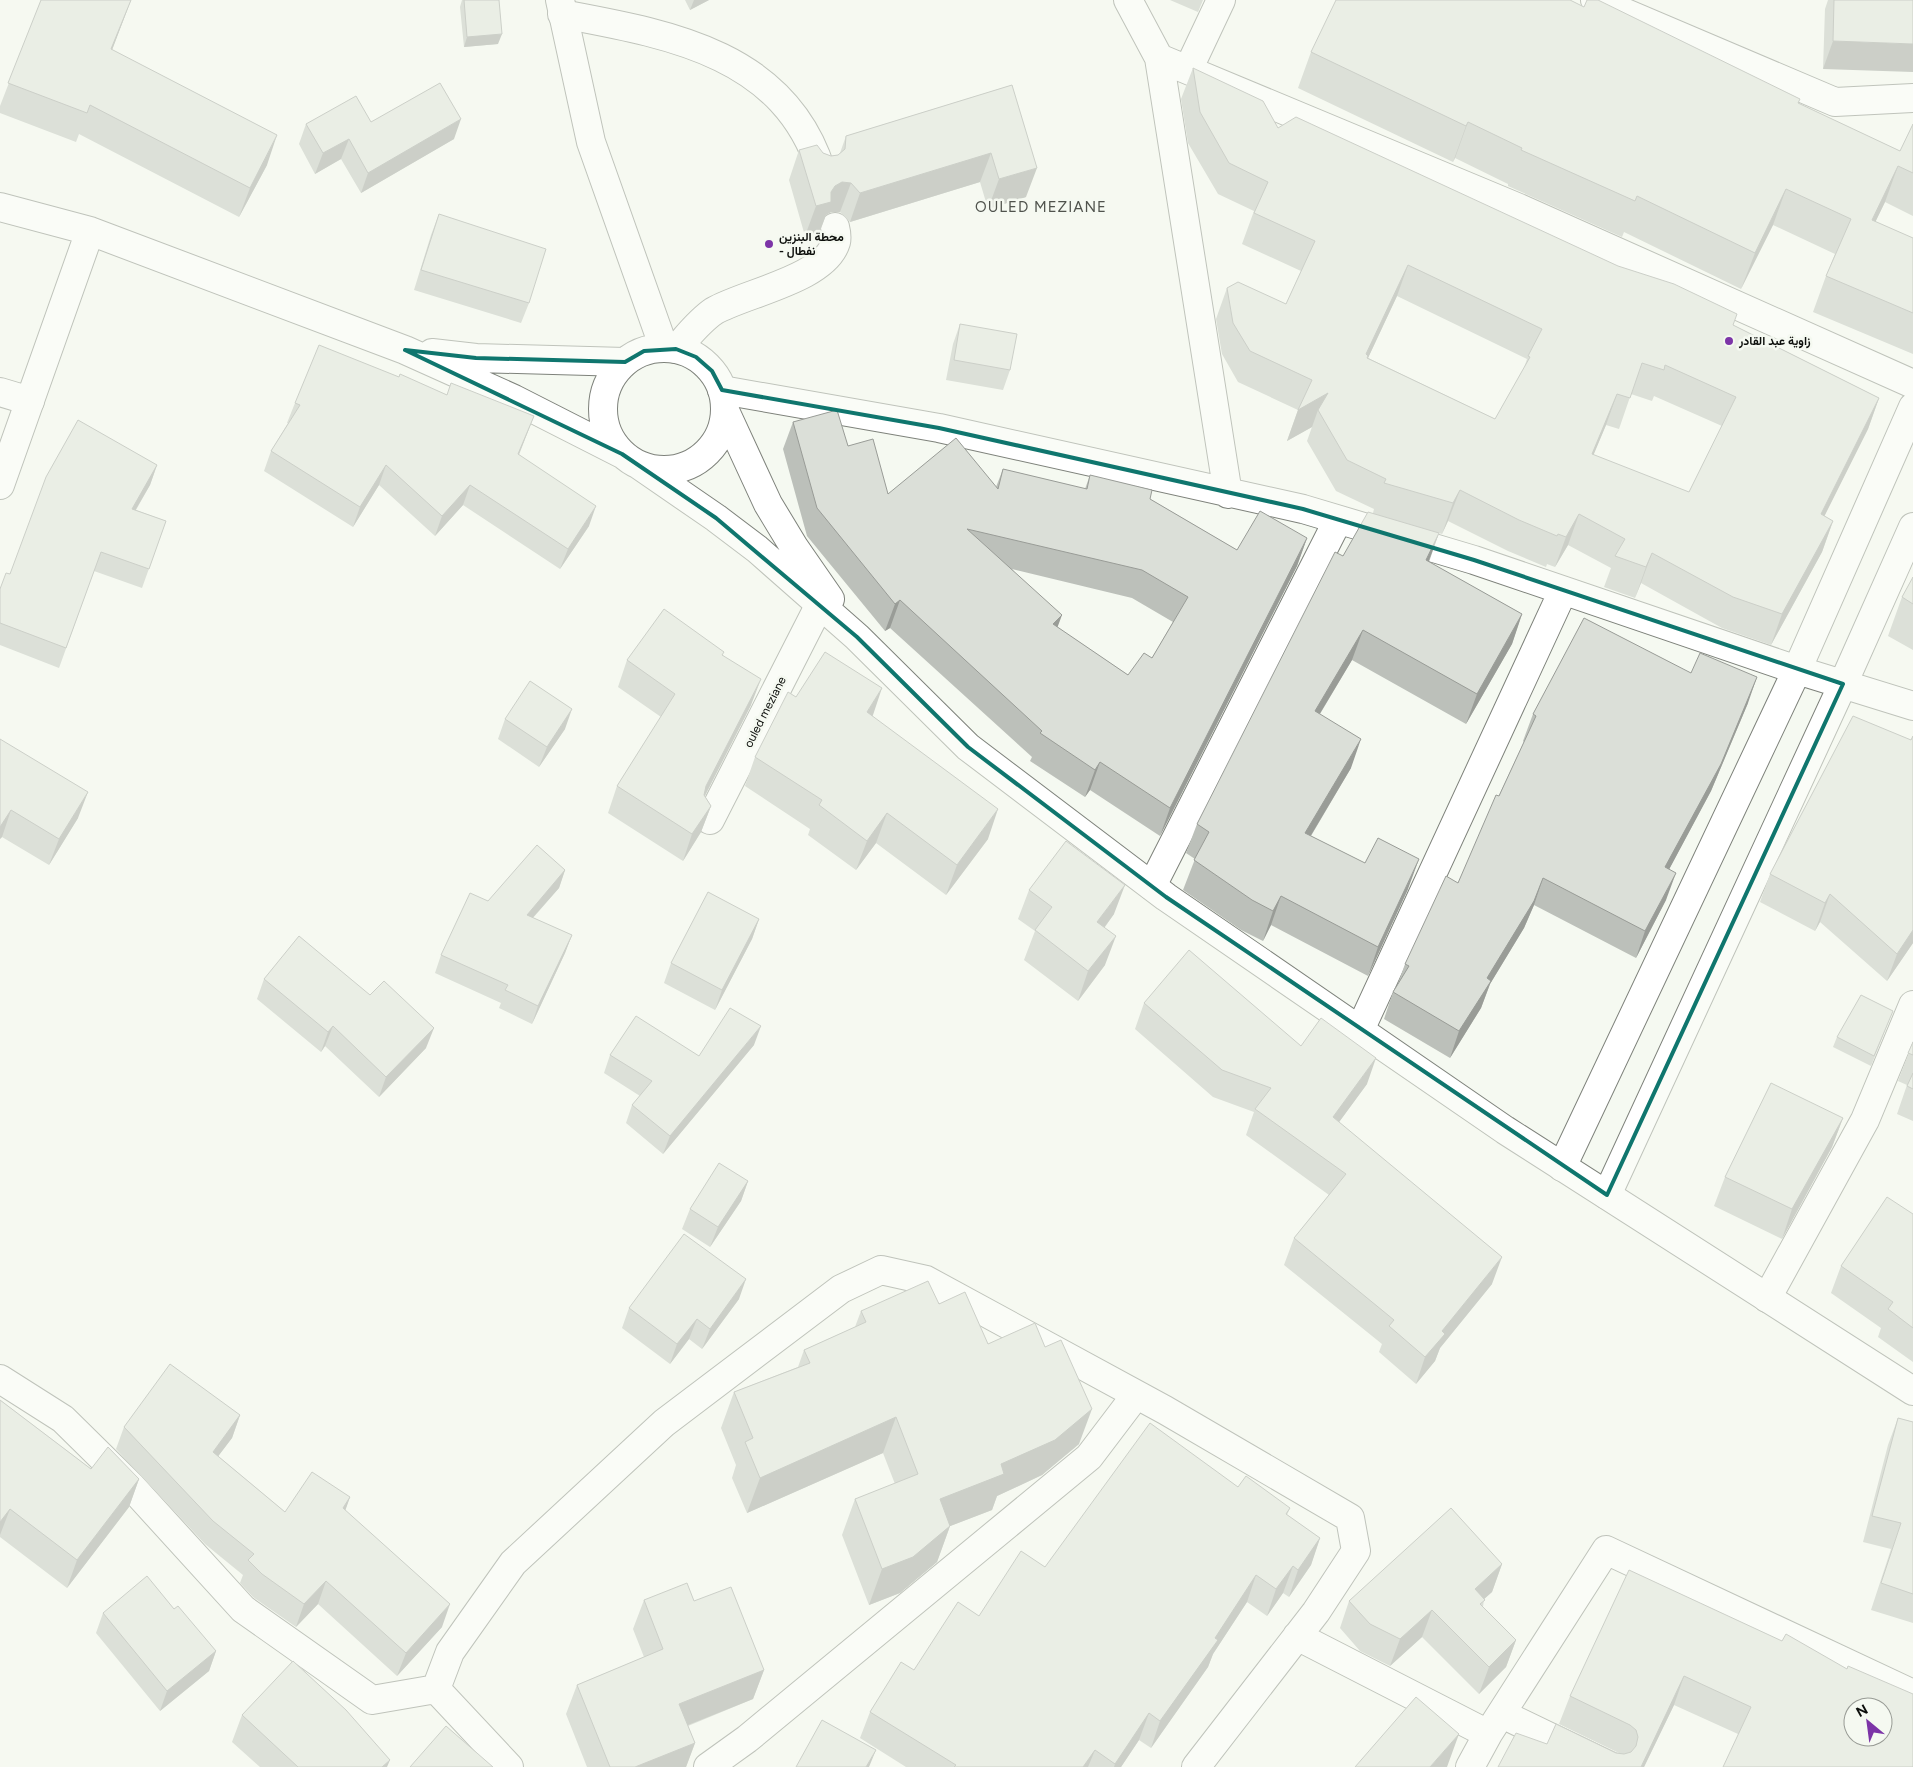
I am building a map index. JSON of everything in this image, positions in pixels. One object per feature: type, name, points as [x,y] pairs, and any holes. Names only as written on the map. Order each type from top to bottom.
[{"type":"street","points":[[1128,0],[1159,58],[1228,494]]},
{"type":"street","points":[[1188,70],[1221,0]]},
{"type":"street","points":[[1595,0],[1835,102],[1913,98]]},
{"type":"street","points":[[670,349],[591,142],[561,7],[699,47],[750,72],[776,94],[796,117],[814,150],[821,170]]},
{"type":"street","points":[[1159,58],[1519,208],[1913,384]]},
{"type":"street","points":[[0,207],[90,230],[405,350],[514,399],[655,470],[672,470],[689,465],[715,443],[722,428],[723,400]]},
{"type":"street","points":[[670,349],[712,313],[733,301],[792,279],[822,261],[830,253],[836,241],[835,227]]},
{"type":"street","points":[[0,484],[90,230]]},
{"type":"street","points":[[857,637],[794,547],[768,504],[712,371],[696,357],[670,349],[644,351],[625,362],[612,377],[604,397],[603,417],[609,437],[630,459],[723,523],[820,604],[857,637],[968,747],[1152,886],[1360,1030],[1606,1196],[1913,1391]]},
{"type":"street","points":[[405,350],[476,358],[625,362]]},
{"type":"street","points":[[0,392],[30,401]]},
{"type":"street","points":[[723,400],[939,428],[1228,494],[1303,509],[1474,560],[1796,670],[1913,706]]},
{"type":"street","points":[[1562,1167],[1796,670],[1913,407]]},
{"type":"street","points":[[1152,886],[1338,520]]},
{"type":"street","points":[[1606,1196],[1843,684],[1913,527]]},
{"type":"street","points":[[1360,1030],[1562,591]]},
{"type":"street","name":"ouled meziane","points":[[710,820],[820,604]]},
{"type":"street","points":[[1767,1298],[1865,1120],[1913,1005]]},
{"type":"street","points":[[436,1689],[450,1652],[513,1563],[664,1423],[841,1289],[881,1270],[926,1280],[1136,1395],[1350,1518],[1356,1551],[1297,1636],[1196,1767]]},
{"type":"street","points":[[0,1379],[64,1419],[131,1486],[243,1609],[372,1700],[436,1689]]},
{"type":"street","points":[[708,1767],[747,1739],[1090,1457],[1136,1395]]},
{"type":"street","points":[[1470,1767],[1495,1724],[1606,1550],[1913,1694]]},
{"type":"street","points":[[1297,1636],[1495,1724],[1612,1767]]},
{"type":"street","points":[[436,1689],[509,1767]]},
{"type":"highlighted area","points":[[676,349],[696,357],[712,371],[722,390],[939,428],[1303,509],[1474,560],[1843,684],[1607,1195],[1166,897],[968,747],[857,637],[716,518],[622,454],[405,350],[476,358],[625,362],[644,351]]},
{"type":"building","points":[[41,0],[131,0],[111,49],[277,135],[250,188],[90,105],[87,113],[8,83]]},
{"type":"building","points":[[464,0],[499,0],[502,34],[467,37]]},
{"type":"building","points":[[1336,0],[1570,0],[1584,7],[1587,0],[1598,0],[1800,99],[1798,103],[1900,151],[1913,124],[1913,173],[1898,166],[1872,220],[1913,238],[1913,313],[1826,276],[1851,219],[1786,189],[1755,253],[1637,196],[1635,201],[1521,150],[1522,148],[1468,122],[1466,126],[1311,52]]},
{"type":"building","points":[[1834,0],[1913,0],[1913,44],[1833,41]]},
{"type":"building","points":[[1193,68],[1263,101],[1278,128],[1296,117],[1618,266],[1674,284],[1737,314],[1733,325],[1879,398],[1821,514],[1833,521],[1782,614],[1733,597],[1652,553],[1646,567],[1615,556],[1625,539],[1579,514],[1566,537],[1558,534],[1557,536],[1519,520],[1460,490],[1453,503],[1384,483],[1386,479],[1347,460],[1318,410],[1328,393],[1298,410],[1312,380],[1250,351],[1233,323],[1227,288],[1238,282],[1286,304],[1315,241],[1254,213],[1268,182],[1229,163],[1200,112]],"holes":[[[1408,265],[1542,329],[1528,356],[1530,357],[1495,419],[1367,358],[1366,354]],[[1642,363],[1664,370],[1665,365],[1736,397],[1689,492],[1592,454],[1617,394],[1630,398]]]},
{"type":"building","points":[[440,83],[461,119],[368,173],[349,139],[323,153],[306,124],[356,96],[371,122]]},
{"type":"building","points":[[1012,85],[1037,168],[999,179],[991,153],[860,193],[851,183],[842,182],[835,186],[831,192],[831,202],[816,206],[799,150],[817,145],[823,153],[831,156],[838,155],[845,149],[846,136]]},
{"type":"building","points":[[439,214],[546,249],[529,303],[421,270]]},
{"type":"building","points":[[960,324],[1017,334],[1010,370],[954,360]]},
{"type":"building","points":[[319,345],[399,377],[400,374],[447,395],[451,383],[534,416],[518,454],[596,506],[568,549],[470,485],[442,516],[386,465],[360,507],[271,451],[300,405],[295,403]]},
{"type":"building","points":[[837,410],[848,446],[873,439],[888,494],[956,438],[998,489],[1003,469],[1087,489],[1090,475],[1152,490],[1150,499],[1237,550],[1260,511],[1307,538],[1170,808],[1100,762],[1095,770],[1040,733],[1042,731],[900,600],[895,604],[817,508],[793,422]],"holes":[[[967,529],[1142,570],[1188,597],[1152,658],[1144,653],[1128,675],[1053,624],[1062,615]]]},
{"type":"building","points":[[78,420],[157,465],[132,509],[166,521],[149,569],[101,552],[66,648],[0,623],[0,589],[6,573],[10,574],[46,477]]},
{"type":"building","points":[[1368,512],[1439,533],[1426,560],[1522,614],[1477,694],[1363,630],[1315,711],[1361,739],[1305,833],[1365,863],[1378,838],[1419,859],[1378,947],[1281,896],[1273,911],[1252,900],[1194,860],[1209,832],[1197,824],[1335,552],[1343,556]]},
{"type":"building","points":[[1913,577],[1913,604],[1902,597]]},
{"type":"building","points":[[664,609],[724,652],[722,655],[761,679],[706,786],[704,795],[711,806],[692,834],[617,786],[675,694],[627,660]]},
{"type":"building","points":[[1584,618],[1691,673],[1700,653],[1757,677],[1721,764],[1665,867],[1676,873],[1645,931],[1543,878],[1534,901],[1487,978],[1491,981],[1459,1031],[1393,992],[1409,966],[1405,964],[1446,876],[1458,883],[1496,795],[1499,796],[1536,716],[1533,714]]},
{"type":"building","points":[[825,652],[882,688],[867,712],[998,809],[957,865],[887,813],[867,841],[819,805],[822,800],[755,757],[788,692],[796,697]]},
{"type":"building","points":[[530,681],[572,709],[547,747],[505,719]]},
{"type":"building","points":[[1853,716],[1911,740],[1913,736],[1913,930],[1897,954],[1830,894],[1825,903],[1770,874]]},
{"type":"building","points":[[0,739],[88,792],[59,839],[11,810],[0,827]]},
{"type":"building","points":[[1066,841],[1125,885],[1097,922],[1116,936],[1088,971],[1035,930],[1052,907],[1029,890]]},
{"type":"building","points":[[537,845],[565,870],[527,915],[572,935],[538,1006],[505,990],[508,985],[441,955],[470,893],[488,901]]},
{"type":"building","points":[[708,892],[759,919],[722,990],[671,963]]},
{"type":"building","points":[[299,936],[370,995],[384,981],[434,1028],[386,1077],[333,1026],[328,1032],[264,979]]},
{"type":"building","points":[[1189,950],[1301,1046],[1321,1018],[1376,1058],[1333,1117],[1502,1257],[1442,1331],[1445,1334],[1425,1357],[1389,1326],[1394,1320],[1294,1238],[1346,1174],[1255,1109],[1271,1088],[1222,1070],[1144,1003]]},
{"type":"building","points":[[1861,995],[1893,1011],[1874,1056],[1837,1037]]},
{"type":"building","points":[[730,1008],[761,1026],[670,1136],[632,1105],[652,1081],[610,1055],[636,1016],[699,1056]]},
{"type":"building","points":[[1913,1042],[1913,1055],[1908,1053]]},
{"type":"building","points":[[1913,1073],[1913,1089],[1907,1086]]},
{"type":"building","points":[[1771,1083],[1843,1118],[1792,1209],[1725,1177]]},
{"type":"building","points":[[719,1163],[748,1181],[718,1227],[690,1209]]},
{"type":"building","points":[[1887,1197],[1913,1214],[1913,1328],[1888,1309],[1893,1302],[1841,1266]]},
{"type":"building","points":[[684,1234],[746,1279],[710,1329],[697,1319],[677,1344],[629,1308]]},
{"type":"building","points":[[928,1281],[939,1304],[965,1292],[988,1344],[1035,1323],[1045,1347],[1061,1340],[1092,1409],[1055,1440],[1001,1464],[1004,1474],[940,1499],[950,1526],[913,1557],[882,1569],[855,1499],[918,1474],[896,1417],[760,1478],[745,1442],[753,1438],[734,1392],[810,1363],[804,1350],[866,1322],[861,1311]]},
{"type":"building","points":[[170,1364],[240,1415],[213,1452],[285,1512],[312,1472],[350,1497],[343,1508],[450,1604],[406,1653],[326,1581],[304,1604],[262,1574],[248,1560],[254,1554],[213,1521],[124,1427]]},
{"type":"building","points":[[0,1400],[91,1469],[108,1447],[139,1479],[77,1560],[10,1509],[0,1522]]},
{"type":"building","points":[[1898,1418],[1913,1422],[1913,1594],[1881,1583],[1901,1523],[1872,1516]]},
{"type":"building","points":[[1150,1423],[1238,1487],[1246,1476],[1290,1508],[1286,1514],[1320,1538],[1298,1570],[1293,1566],[1276,1589],[1256,1575],[1215,1638],[1218,1640],[1160,1721],[1149,1713],[1115,1764],[1095,1750],[1083,1767],[954,1767],[956,1765],[870,1712],[901,1662],[914,1670],[958,1602],[979,1616],[1021,1551],[1045,1567]]},
{"type":"building","points":[[1451,1508],[1502,1564],[1475,1589],[1485,1600],[1480,1604],[1516,1640],[1489,1667],[1432,1610],[1400,1639],[1370,1624],[1349,1601]]},
{"type":"building","points":[[1629,1570],[1782,1641],[1786,1634],[1847,1669],[1848,1666],[1913,1694],[1913,1767],[1723,1767],[1751,1707],[1684,1676],[1641,1767],[1498,1767],[1516,1733],[1547,1744],[1556,1724],[1616,1753],[1624,1754],[1631,1752],[1636,1746],[1638,1737],[1636,1730],[1630,1725],[1570,1696]]},
{"type":"building","points":[[147,1576],[174,1609],[178,1606],[216,1651],[167,1691],[103,1613]]},
{"type":"building","points":[[687,1583],[694,1601],[731,1587],[764,1670],[679,1704],[695,1743],[635,1767],[610,1767],[577,1685],[663,1649],[644,1600]]},
{"type":"building","points":[[293,1661],[346,1710],[390,1760],[382,1767],[298,1767],[242,1715]]},
{"type":"building","points":[[1416,1697],[1459,1734],[1430,1767],[1355,1767]]},
{"type":"building","points":[[822,1720],[876,1750],[866,1767],[796,1767]]},
{"type":"building","points":[[446,1726],[493,1767],[410,1767]]},
{"type":"place","name":"محطة البنزين - نفطال","points":[[769,244]]},
{"type":"place","name":"زاوية عبد القادر","points":[[1729,341]]},
{"type":"district","name":"OULED MEZIANE","points":[[1041,207]]}]
